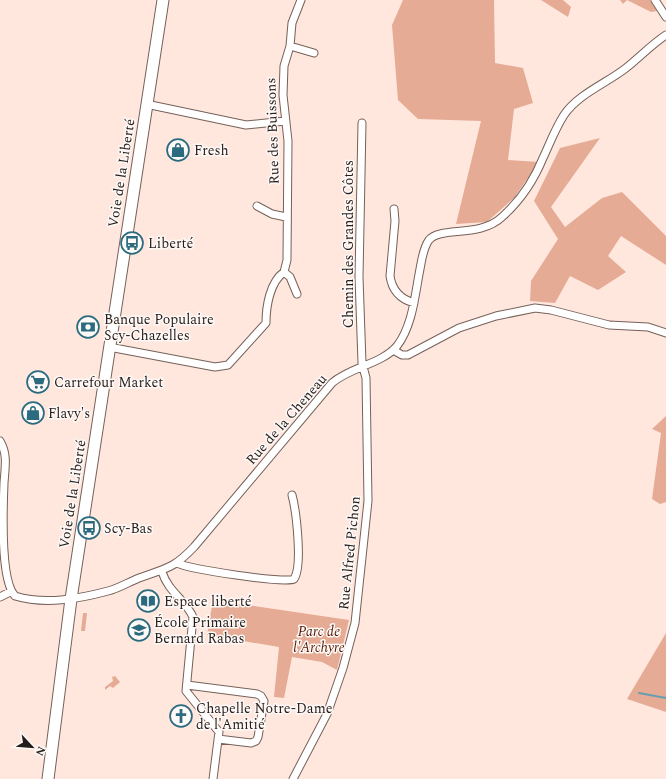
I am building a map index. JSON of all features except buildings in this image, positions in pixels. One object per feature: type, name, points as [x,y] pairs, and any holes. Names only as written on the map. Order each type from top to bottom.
[{"type":"main road","name":"Voie de la Liberté","points":[[48,779],[71,599],[163,0]]},
{"type":"street","name":"Rue des Buissons","points":[[284,272],[287,260],[286,217],[288,141],[285,121],[284,66],[290,46],[292,24],[301,0]]},
{"type":"street","points":[[656,0],[666,17]]},
{"type":"street","points":[[666,35],[625,69],[573,105],[554,132],[544,158],[532,181],[516,202],[496,222],[479,230],[440,233],[429,240],[424,253],[414,303],[406,331],[393,350],[402,355],[408,355],[459,328],[496,316],[535,308],[551,310],[609,324],[648,327],[666,333]]},
{"type":"street","points":[[290,46],[314,53]]},
{"type":"street","points":[[146,104],[246,125],[285,121]]},
{"type":"street","name":"Chemin des Grandes Côtes","points":[[362,123],[359,277],[363,366]]},
{"type":"street","points":[[257,206],[272,214],[286,217]]},
{"type":"street","points":[[394,210],[395,222],[390,276],[391,284],[399,295],[414,303]]},
{"type":"street","points":[[109,347],[215,368],[228,365],[266,323],[266,314],[273,284],[277,277],[284,272],[290,277],[297,294]]},
{"type":"street","name":"Rue de la Cheneau","points":[[10,592],[21,598],[56,601],[71,599],[109,591],[142,577],[162,572],[177,563],[194,547],[332,383],[341,376],[393,350]]},
{"type":"street","name":"Rue Alfred Pichon","points":[[293,779],[327,714],[343,668],[355,623],[368,501],[366,378],[363,366]]},
{"type":"street","points":[[0,441],[5,455],[2,536],[4,576],[10,592],[0,597]]},
{"type":"street","points":[[177,563],[194,569],[287,581],[294,579],[299,557],[295,507],[292,495]]},
{"type":"street","points":[[162,572],[166,584],[190,611],[193,617],[186,691],[219,732],[213,779]]},
{"type":"street","points":[[187,685],[257,694],[261,696],[264,701],[256,741],[251,743],[218,739]]},
{"type":"green space","points":[[403,0],[494,0],[495,63],[523,68],[533,103],[514,109],[508,160],[539,162],[514,198],[487,222],[456,224],[481,121],[418,119],[398,100],[392,25]]},
{"type":"green space","points":[[541,0],[563,0],[571,7],[568,17]]},
{"type":"green space","points":[[620,0],[627,0],[623,4]]},
{"type":"green space","points":[[627,0],[650,0],[657,11],[651,12]]},
{"type":"green space","points":[[600,138],[551,207],[565,227],[602,198],[622,192],[666,236],[666,265],[621,236],[608,256],[626,272],[598,290],[570,276],[555,303],[530,301],[531,281],[558,239],[534,201],[560,148]]},
{"type":"green space","points":[[666,416],[666,502],[660,504],[652,499],[661,433],[652,429]]},
{"type":"green space","name":"Parc de l'Archyre","points":[[213,600],[349,620],[337,670],[322,662],[292,657],[284,698],[274,697],[279,647],[207,635]]},
{"type":"green space","points":[[83,613],[87,613],[85,631],[81,631]]},
{"type":"green space","points":[[666,633],[666,712],[627,699]]},
{"type":"green space","points":[[115,676],[120,682],[113,688],[110,686],[105,690],[105,687],[113,681],[112,677]]},
{"type":"waterway","points":[[639,693],[666,698]]},
{"type":"place","name":"Fresh","points":[[178,150]]},
{"type":"place","name":"Liberté","points":[[132,243]]},
{"type":"place","name":"Banque Populaire Scy-Chazelles","points":[[88,327]]},
{"type":"place","name":"Carrefour Market","points":[[38,382]]},
{"type":"place","name":"Flavy's","points":[[33,413]]},
{"type":"place","name":"Scy-Bas","points":[[89,528]]},
{"type":"place","name":"Espace liberté","points":[[148,601]]},
{"type":"place","name":"École Primaire Bernard Rabas","points":[[139,630]]},
{"type":"place","name":"Chapelle Notre-Dame de l'Amitié","points":[[181,716]]}]
